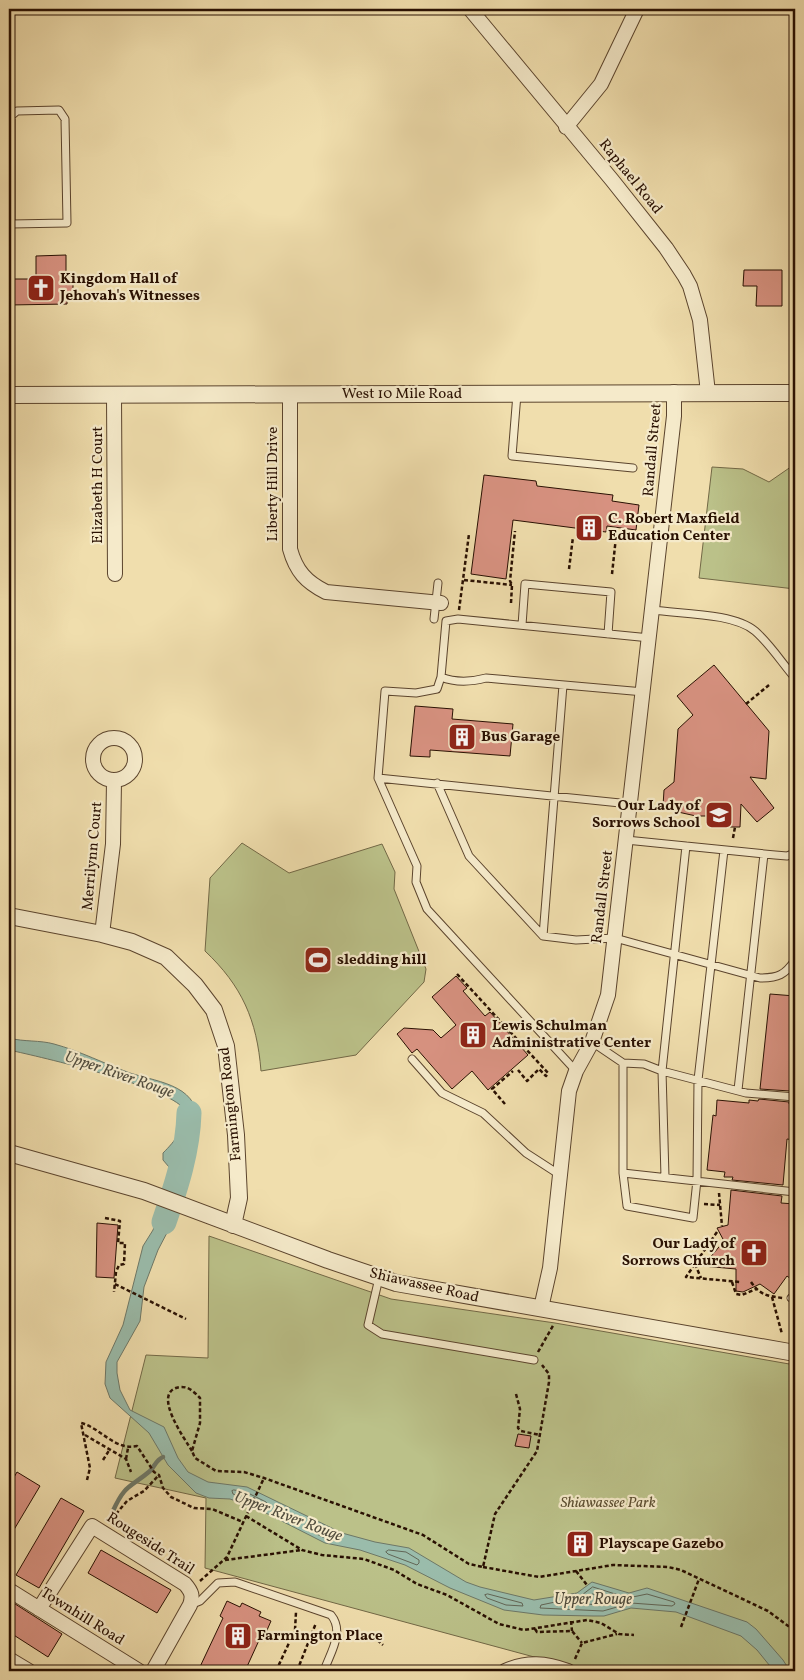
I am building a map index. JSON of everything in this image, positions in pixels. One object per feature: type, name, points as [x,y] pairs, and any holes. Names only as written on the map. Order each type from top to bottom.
[{"type":"street","name":"Raphael Road","points":[[470,9],[666,248],[684,275],[690,286],[700,320],[708,393]]},
{"type":"street","points":[[566,126],[601,84],[637,9]]},
{"type":"street","name":"Randall Street","points":[[541,1308],[550,1268],[569,1091],[576,1072],[592,1042],[608,994],[650,638],[674,416],[674,392]]},
{"type":"street","name":"West 10 Mile Road","points":[[9,395],[795,393]]},
{"type":"street","name":"Liberty Hill Drive","points":[[290,394],[290,550],[297,571],[312,585],[326,592],[438,602]]},
{"type":"street","name":"Elizabeth H Court","points":[[114,396],[115,574]]},
{"type":"street","name":"Merrilynn Court","points":[[102,934],[113,844],[114,781]]},
{"type":"street","name":"Farmington Road","points":[[9,916],[102,934],[132,942],[166,957],[195,985],[214,1010],[226,1046],[236,1135],[239,1198],[233,1225]]},
{"type":"street","name":"Shiawassee Road","points":[[9,1153],[144,1191],[379,1278],[478,1298],[795,1353]]},
{"type":"street","name":"Rougeside Trail","points":[[40,1609],[92,1526],[192,1588]]},
{"type":"street","points":[[153,1671],[190,1605],[192,1588]]},
{"type":"street","name":"Townhill Road","points":[[9,1590],[139,1671]]},
{"type":"street","points":[[9,1659],[29,1671]]},
{"type":"street","points":[[505,1671],[516,1666],[536,1663],[571,1666]]},
{"type":"lane","points":[[9,234],[11,224],[11,116],[17,111],[59,110],[65,118],[67,223],[11,224]]},
{"type":"lane","points":[[517,394],[512,456],[633,468]]},
{"type":"lane","points":[[434,619],[438,602],[438,583]]},
{"type":"lane","points":[[522,625],[526,584],[611,592],[608,634]]},
{"type":"lane","points":[[653,610],[730,619],[744,624],[755,630],[795,678]]},
{"type":"lane","points":[[576,1072],[427,909],[416,882],[417,866],[378,778],[385,691],[427,692],[437,689],[441,677],[446,621],[458,619],[650,638]]},
{"type":"lane","points":[[441,677],[450,681],[472,682],[486,678],[644,692]]},
{"type":"lane","points":[[544,936],[563,685]]},
{"type":"lane","points":[[378,778],[630,804]]},
{"type":"lane","points":[[437,784],[469,856],[544,936],[576,940],[615,938],[760,978],[778,978],[788,971],[795,960]]},
{"type":"lane","points":[[626,840],[787,856],[795,852]]},
{"type":"lane","points":[[665,1177],[662,1071],[686,846]]},
{"type":"lane","points":[[623,1063],[623,1173],[627,1206],[693,1218],[697,1180],[698,1080],[724,850]]},
{"type":"lane","points":[[738,1090],[764,854]]},
{"type":"lane","points":[[592,1042],[623,1063],[644,1064],[662,1071],[738,1090],[795,1097]]},
{"type":"lane","points":[[412,1059],[442,1092],[483,1113],[526,1153],[560,1175]]},
{"type":"lane","points":[[623,1173],[795,1192]]},
{"type":"lane","points":[[379,1278],[368,1325],[382,1334],[534,1360]]},
{"type":"lane","points":[[190,1605],[200,1601],[218,1583],[235,1582],[331,1615],[338,1623],[338,1632],[324,1671]]},
{"type":"path","points":[[511,603],[512,585],[510,581],[515,531]]},
{"type":"path","points":[[458,619],[469,534]]},
{"type":"path","points":[[569,569],[573,536]]},
{"type":"path","points":[[612,574],[616,537]]},
{"type":"path","points":[[464,580],[512,585]]},
{"type":"path","points":[[746,704],[769,685]]},
{"type":"path","points":[[733,838],[735,827]]},
{"type":"path","points":[[457,974],[548,1073],[546,1076],[539,1069],[527,1081],[518,1070]]},
{"type":"path","points":[[792,1072],[795,1068]]},
{"type":"path","points":[[505,1104],[492,1089],[513,1071]]},
{"type":"path","points":[[719,1192],[722,1226]]},
{"type":"path","points":[[704,1204],[720,1205]]},
{"type":"path","points":[[105,1218],[120,1221],[118,1243],[125,1243],[124,1264],[119,1265],[114,1292]]},
{"type":"path","points":[[717,1232],[686,1276],[740,1282]]},
{"type":"path","points":[[695,1264],[701,1278]]},
{"type":"path","points":[[732,1282],[736,1294],[742,1295],[756,1289]]},
{"type":"path","points":[[751,1282],[765,1296],[793,1300]]},
{"type":"path","points":[[115,1284],[186,1319]]},
{"type":"path","points":[[772,1296],[782,1334]]},
{"type":"path","points":[[483,1567],[495,1514],[534,1456],[540,1435],[549,1374],[543,1365],[534,1360],[555,1323]]},
{"type":"path","points":[[192,1451],[200,1423],[200,1398],[194,1391],[184,1387],[178,1388],[171,1391],[168,1398],[174,1420],[192,1451],[199,1461],[216,1471],[244,1472],[264,1478],[423,1535],[470,1564],[483,1567],[539,1577],[613,1565],[668,1567],[681,1570],[768,1611],[795,1631]]},
{"type":"path","points":[[516,1394],[520,1409],[518,1428],[520,1431],[540,1435]]},
{"type":"path","points":[[87,1480],[90,1468],[81,1423],[91,1426],[112,1442],[128,1448],[137,1446],[154,1472],[159,1475],[163,1488],[172,1497],[194,1508],[212,1509],[243,1522]]},
{"type":"path","points":[[84,1435],[126,1459]]},
{"type":"path","points":[[128,1448],[126,1459],[131,1472]]},
{"type":"path","points":[[103,1460],[110,1449]]},
{"type":"path","points":[[116,1514],[127,1501],[144,1491],[159,1475]]},
{"type":"path","points":[[192,1588],[224,1560],[264,1478]]},
{"type":"path","points":[[246,1516],[302,1550]]},
{"type":"path","points":[[224,1560],[302,1550],[322,1555],[364,1559],[394,1570],[417,1584],[447,1594],[499,1624],[515,1628],[535,1629],[571,1621],[587,1620],[601,1623],[619,1634]]},
{"type":"path","points":[[576,1572],[587,1585]]},
{"type":"path","points":[[681,1627],[699,1579]]},
{"type":"path","points":[[276,1671],[297,1624],[293,1601]]},
{"type":"path","points":[[571,1621],[572,1631],[582,1643]]},
{"type":"path","points":[[298,1671],[316,1622]]},
{"type":"path","points":[[338,1632],[344,1629],[374,1637],[383,1645]]},
{"type":"path","points":[[535,1629],[537,1632],[548,1633],[572,1631]]},
{"type":"path","points":[[582,1643],[619,1634],[634,1636]]},
{"type":"path","points":[[571,1666],[582,1643]]},
{"type":"green space","points":[[795,464],[795,589],[699,578],[712,467],[743,469],[769,482]]},
{"type":"green space","name":"sledding hill","points":[[242,843],[289,873],[382,844],[395,872],[394,889],[426,969],[424,982],[356,1055],[261,1071],[256,1036],[245,1005],[229,977],[205,951],[210,878]]},
{"type":"green space","name":"Shiawassee Park","points":[[209,1236],[391,1299],[555,1323],[795,1365],[795,1671],[586,1671],[205,1568],[206,1498],[115,1478],[146,1355],[208,1358]]},
{"type":"water","name":"Upper Rouge","points":[[9,1038],[49,1043],[73,1050],[130,1073],[177,1088],[193,1104],[197,1115],[198,1130],[195,1139],[176,1155],[174,1203],[170,1227],[158,1250],[144,1287],[140,1321],[117,1362],[120,1390],[130,1410],[164,1427],[178,1458],[188,1472],[208,1482],[247,1487],[342,1533],[375,1542],[409,1548],[466,1582],[480,1587],[534,1600],[577,1593],[592,1582],[629,1593],[647,1588],[747,1622],[756,1629],[790,1671],[774,1671],[757,1650],[741,1636],[676,1612],[631,1608],[604,1616],[593,1616],[543,1615],[504,1610],[450,1588],[405,1565],[360,1550],[325,1543],[258,1509],[230,1499],[209,1498],[196,1493],[168,1465],[149,1433],[110,1398],[105,1384],[106,1362],[123,1325],[143,1246],[153,1230],[169,1179],[169,1167],[163,1160],[163,1153],[175,1139],[181,1128],[184,1109],[173,1100],[130,1082],[9,1050]]},
{"type":"building","name":"Kingdom Hall of Jehovah's Witnesses","points":[[66,255],[66,280],[73,280],[73,297],[67,297],[67,304],[9,305],[9,279],[36,279],[36,256]]},
{"type":"building","points":[[744,270],[782,270],[782,306],[756,306],[757,286],[743,286]]},
{"type":"building","name":"C. Robert Maxfield Education Center","points":[[484,475],[536,481],[537,486],[613,495],[612,501],[639,505],[636,530],[607,526],[606,532],[513,520],[506,579],[471,574]]},
{"type":"building","points":[[714,665],[769,731],[766,779],[750,777],[774,808],[757,822],[741,804],[740,827],[730,827],[731,812],[713,816],[696,816],[663,806],[664,790],[674,782],[678,729],[693,715],[677,696]]},
{"type":"building","name":"Bus Garage","points":[[415,706],[453,709],[452,719],[513,724],[510,756],[430,750],[430,757],[410,756]]},
{"type":"building","name":"Lewis Schulman Administrative Center","points":[[456,976],[467,988],[463,991],[485,1016],[490,1012],[528,1055],[488,1090],[472,1071],[452,1089],[417,1049],[412,1053],[397,1034],[404,1028],[433,1030],[441,1038],[456,1025],[432,997]]},
{"type":"building","points":[[770,994],[795,996],[795,1060],[793,1060],[790,1091],[760,1089]]},
{"type":"building","points":[[759,1099],[794,1104],[794,1140],[787,1139],[783,1185],[732,1180],[733,1177],[724,1177],[725,1172],[707,1170],[713,1115],[716,1116],[717,1100],[749,1103],[749,1100],[758,1101]]},
{"type":"building","name":"Our Lady of Sorrows Church","points":[[731,1190],[782,1196],[781,1203],[795,1204],[795,1282],[787,1276],[774,1294],[760,1284],[743,1292],[736,1291],[736,1269],[703,1266],[724,1241],[717,1228],[728,1225]]},
{"type":"building","points":[[97,1223],[118,1225],[114,1278],[96,1277]]},
{"type":"building","points":[[518,1434],[531,1436],[529,1448],[515,1446]]},
{"type":"building","points":[[17,1472],[40,1486],[9,1538],[9,1486]]},
{"type":"building","points":[[61,1498],[84,1511],[39,1588],[16,1575]]},
{"type":"building","name":"Playscape Gazebo","points":[[584,1537],[588,1547],[576,1552],[572,1541]]},
{"type":"building","points":[[101,1550],[171,1590],[157,1613],[88,1573]]},
{"type":"building","points":[[9,1600],[62,1634],[48,1657],[9,1632]]},
{"type":"building","name":"Farmington Place","points":[[227,1601],[240,1607],[242,1603],[261,1612],[259,1616],[271,1621],[264,1637],[261,1636],[245,1671],[198,1671],[223,1618],[220,1616]]},
{"type":"waterway","name":"Upper River Rouge","points":[[164,1222],[184,1155],[189,1113]]},
{"type":"waterway","points":[[113,1511],[128,1487],[150,1471],[157,1461],[163,1457]]},
{"type":"place","name":"Kingdom Hall of Jehovah's Witnesses","points":[[41,288]]},
{"type":"place","name":"C. Robert Maxfield Education Center","points":[[589,528]]},
{"type":"place","name":"Bus Garage","points":[[462,737]]},
{"type":"place","name":"Our Lady of Sorrows School","points":[[719,815]]},
{"type":"place","name":"sledding hill","points":[[318,960]]},
{"type":"place","name":"Lewis Schulman Administrative Center","points":[[473,1035]]},
{"type":"place","name":"Our Lady of Sorrows Church","points":[[754,1253]]},
{"type":"place","name":"Playscape Gazebo","points":[[580,1544]]},
{"type":"place","name":"Farmington Place","points":[[238,1636]]}]
